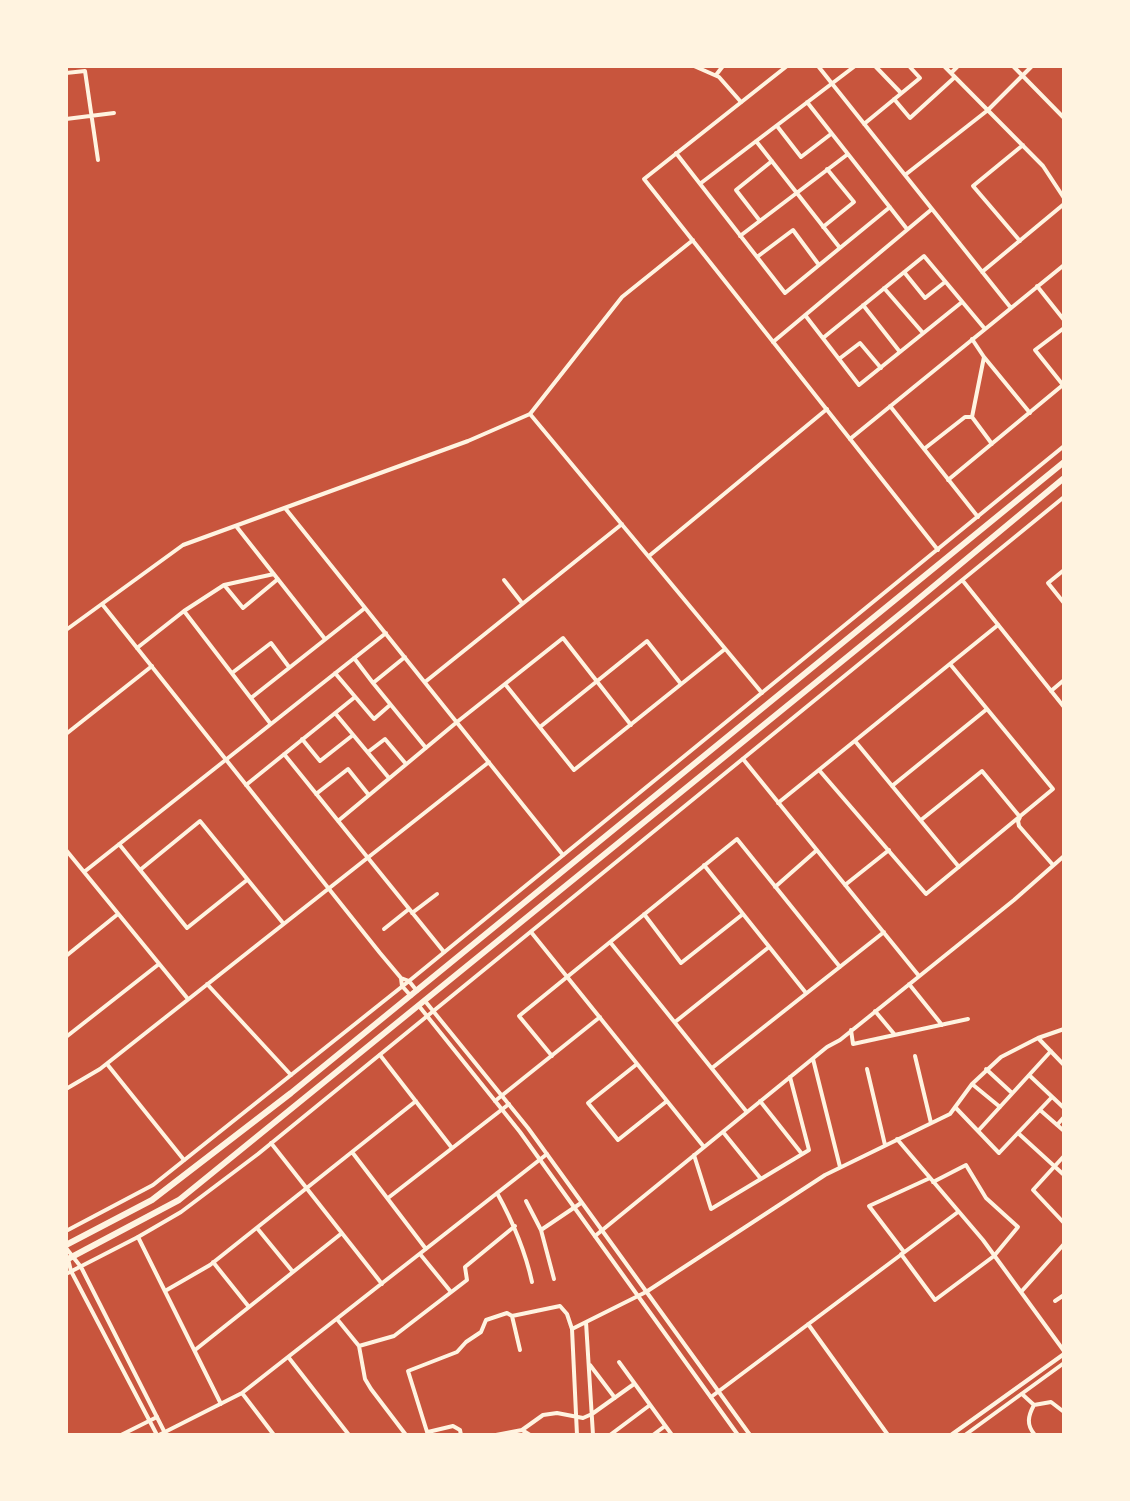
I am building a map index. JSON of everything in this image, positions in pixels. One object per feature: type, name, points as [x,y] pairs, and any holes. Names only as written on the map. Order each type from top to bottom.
[{"type":"highway","points":[[66,1247],[152,1200],[291,1093],[1064,462]]},
{"type":"highway","points":[[66,1260],[179,1200],[1064,478]]},
{"type":"street","points":[[694,66],[716,75],[741,102]]},
{"type":"street","points":[[716,75],[723,66]]},
{"type":"street","points":[[787,66],[644,179],[938,550]]},
{"type":"street","points":[[818,66],[1011,308]]},
{"type":"street","points":[[700,184],[855,66]]},
{"type":"street","points":[[875,66],[901,94]]},
{"type":"street","points":[[864,124],[920,78],[909,66]]},
{"type":"street","points":[[944,66],[1043,166],[1064,198]]},
{"type":"street","points":[[894,99],[910,118],[953,75],[958,66]]},
{"type":"street","points":[[1013,66],[1064,118]]},
{"type":"street","points":[[905,175],[988,110],[1032,66]]},
{"type":"street","points":[[66,73],[85,71],[98,160]]},
{"type":"street","points":[[807,102],[908,230]]},
{"type":"street","points":[[66,119],[114,113]]},
{"type":"street","points":[[777,126],[801,157],[832,133]]},
{"type":"street","points":[[756,141],[840,248]]},
{"type":"street","points":[[1020,241],[973,186],[1023,145]]},
{"type":"street","points":[[676,153],[785,293],[890,207]]},
{"type":"street","points":[[740,236],[848,154]]},
{"type":"street","points":[[760,221],[736,190],[772,161]]},
{"type":"street","points":[[823,227],[854,202],[827,169]]},
{"type":"street","points":[[982,272],[1064,204]]},
{"type":"street","points":[[773,342],[932,209]]},
{"type":"street","points":[[757,257],[793,230],[819,265]]},
{"type":"street","points":[[66,630],[183,545],[468,441],[530,414],[622,297],[693,240]]},
{"type":"street","points":[[823,338],[924,256],[985,329]]},
{"type":"street","points":[[850,439],[1064,265]]},
{"type":"street","points":[[904,272],[925,298],[945,282]]},
{"type":"street","points":[[1037,286],[1064,320]]},
{"type":"street","points":[[884,288],[923,333]]},
{"type":"street","points":[[805,315],[859,385],[962,302]]},
{"type":"street","points":[[863,305],[900,352]]},
{"type":"street","points":[[948,480],[1064,384],[1035,350],[1064,328]]},
{"type":"street","points":[[972,339],[1030,413]]},
{"type":"street","points":[[839,359],[860,343],[881,368]]},
{"type":"street","points":[[984,357],[972,417],[992,444]]},
{"type":"street","points":[[890,406],[978,517]]},
{"type":"street","points":[[649,556],[827,409]]},
{"type":"street","points":[[530,414],[762,693]]},
{"type":"street","points":[[924,449],[965,417],[972,417]]},
{"type":"street","points":[[66,1231],[153,1185],[409,981],[1064,446]]},
{"type":"street","points":[[69,1273],[181,1212],[271,1143],[1064,497]]},
{"type":"street","points":[[285,508],[563,855]]},
{"type":"street","points":[[425,682],[622,524]]},
{"type":"street","points":[[236,526],[325,639]]},
{"type":"street","points":[[1064,570],[1048,583],[1064,603]]},
{"type":"street","points":[[137,648],[184,611],[224,585],[274,574]]},
{"type":"street","points":[[224,585],[243,608],[278,579]]},
{"type":"street","points":[[504,580],[522,603]]},
{"type":"street","points":[[963,580],[1064,707]]},
{"type":"street","points":[[102,604],[401,978],[409,981],[414,993]]},
{"type":"street","points":[[251,698],[365,608]]},
{"type":"street","points":[[184,611],[270,723]]},
{"type":"street","points":[[778,803],[998,625]]},
{"type":"street","points":[[84,872],[386,633]]},
{"type":"street","points":[[338,821],[563,638],[631,725]]},
{"type":"street","points":[[540,727],[647,641],[681,684]]},
{"type":"street","points":[[232,673],[271,643],[289,667]]},
{"type":"street","points":[[505,684],[574,770],[725,649]]},
{"type":"street","points":[[373,683],[405,657]]},
{"type":"street","points":[[354,658],[426,748]]},
{"type":"street","points":[[819,770],[926,894],[1053,789],[950,664]]},
{"type":"street","points":[[66,734],[152,666]]},
{"type":"street","points":[[335,673],[374,719],[391,704]]},
{"type":"street","points":[[1051,691],[1064,680]]},
{"type":"street","points":[[246,785],[355,697]]},
{"type":"street","points":[[892,786],[987,709]]},
{"type":"street","points":[[335,713],[389,778]]},
{"type":"street","points":[[302,739],[320,761],[353,735]]},
{"type":"street","points":[[368,752],[385,739],[406,764]]},
{"type":"street","points":[[855,741],[959,867]]},
{"type":"street","points":[[284,754],[444,952]]},
{"type":"street","points":[[743,759],[919,976]]},
{"type":"street","points":[[66,1089],[107,1064],[489,762]]},
{"type":"street","points":[[316,794],[348,769],[369,795]]},
{"type":"street","points":[[921,820],[982,771],[1020,817]]},
{"type":"street","points":[[1020,817],[1019,826],[1053,865]]},
{"type":"street","points":[[140,870],[200,821],[283,924]]},
{"type":"street","points":[[552,1056],[519,1016],[737,839],[840,967]]},
{"type":"street","points":[[119,844],[187,928],[248,880]]},
{"type":"street","points":[[66,850],[188,999]]},
{"type":"street","points":[[775,887],[817,850]]},
{"type":"street","points":[[845,885],[889,850]]},
{"type":"street","points":[[595,1236],[1014,900],[1064,856]]},
{"type":"street","points":[[704,865],[806,993]]},
{"type":"street","points":[[384,929],[437,894]]},
{"type":"street","points":[[66,956],[118,914]]},
{"type":"street","points":[[644,914],[681,963],[743,914]]},
{"type":"street","points":[[531,932],[704,1147]]},
{"type":"street","points":[[712,1068],[884,932]]},
{"type":"street","points":[[610,942],[747,1112]]},
{"type":"street","points":[[675,1022],[769,947]]},
{"type":"street","points":[[66,1037],[159,964]]},
{"type":"street","points":[[401,978],[402,986]]},
{"type":"street","points":[[207,984],[291,1075]]},
{"type":"street","points":[[909,984],[942,1025]]},
{"type":"street","points":[[402,986],[414,993]]},
{"type":"street","points":[[422,1004],[434,1012],[509,1104],[750,1435]]},
{"type":"street","points":[[422,1004],[428,1017],[540,1159],[738,1435]]},
{"type":"street","points":[[875,1011],[895,1035]]},
{"type":"street","points":[[495,1101],[600,1017]]},
{"type":"street","points":[[851,1030],[853,1044],[968,1019]]},
{"type":"street","points":[[572,1329],[646,1292],[825,1175],[950,1114],[972,1084],[1001,1057],[1038,1038],[1063,1031]]},
{"type":"street","points":[[1038,1038],[1064,1065]]},
{"type":"street","points":[[978,1131],[1051,1051]]},
{"type":"street","points":[[380,1055],[452,1148]]},
{"type":"street","points":[[915,1056],[931,1123]]},
{"type":"street","points":[[813,1059],[840,1167]]},
{"type":"street","points":[[107,1064],[184,1160]]},
{"type":"street","points":[[637,1064],[588,1103],[618,1140],[667,1101]]},
{"type":"street","points":[[867,1069],[885,1145]]},
{"type":"street","points":[[986,1069],[1012,1093]]},
{"type":"street","points":[[1029,1075],[1064,1108]]},
{"type":"street","points":[[694,1155],[711,1209],[809,1150],[790,1077]]},
{"type":"street","points":[[972,1084],[1000,1107]]},
{"type":"street","points":[[955,1107],[999,1153],[1052,1097]]},
{"type":"street","points":[[165,1291],[213,1262],[416,1101]]},
{"type":"street","points":[[760,1101],[802,1154]]},
{"type":"street","points":[[388,1198],[509,1104]]},
{"type":"street","points":[[1040,1110],[1064,1131]]},
{"type":"street","points":[[1057,1125],[1064,1117]]},
{"type":"street","points":[[723,1132],[761,1179]]},
{"type":"street","points":[[1018,1133],[1064,1175]]},
{"type":"street","points":[[897,1139],[994,1256],[1064,1352],[951,1435]]},
{"type":"street","points":[[271,1143],[382,1284]]},
{"type":"street","points":[[352,1152],[426,1249]]},
{"type":"street","points":[[66,1247],[69,1273],[149,1421],[158,1435],[166,1434],[242,1393],[547,1154]]},
{"type":"street","points":[[1064,1156],[1033,1190],[1064,1223]]},
{"type":"street","points":[[966,1165],[986,1198],[1018,1227],[994,1256],[935,1300],[869,1206],[931,1180],[966,1165]]},
{"type":"street","points":[[497,1193],[515,1226],[532,1282]]},
{"type":"street","points":[[526,1201],[541,1230],[554,1279]]},
{"type":"street","points":[[541,1230],[581,1203]]},
{"type":"street","points":[[711,1397],[958,1212]]},
{"type":"street","points":[[359,1346],[394,1336],[467,1280],[465,1267],[515,1226]]},
{"type":"street","points":[[257,1228],[293,1272]]},
{"type":"street","points":[[195,1350],[342,1233]]},
{"type":"street","points":[[138,1237],[221,1404]]},
{"type":"street","points":[[66,1247],[81,1267],[166,1434]]},
{"type":"street","points":[[1021,1292],[1063,1248]]},
{"type":"street","points":[[420,1254],[451,1292]]},
{"type":"street","points":[[213,1262],[249,1307]]},
{"type":"street","points":[[1055,1301],[1064,1295]]},
{"type":"street","points":[[461,1435],[460,1430],[453,1426],[428,1434],[408,1371],[457,1352],[481,1332],[486,1320],[507,1313],[512,1316],[560,1306],[567,1314],[572,1329],[577,1435]]},
{"type":"street","points":[[512,1316],[520,1350]]},
{"type":"street","points":[[337,1319],[359,1346],[365,1379],[406,1435]]},
{"type":"street","points":[[586,1322],[593,1435]]},
{"type":"street","points":[[808,1324],[888,1435]]},
{"type":"street","points":[[288,1357],[349,1435]]},
{"type":"street","points":[[619,1362],[672,1435]]},
{"type":"street","points":[[588,1363],[615,1398]]},
{"type":"street","points":[[965,1435],[1064,1363]]},
{"type":"street","points":[[496,1435],[522,1430],[543,1415],[557,1413],[583,1418],[634,1384]]},
{"type":"street","points":[[242,1393],[274,1435]]},
{"type":"street","points":[[1022,1394],[1034,1405]]},
{"type":"street","points":[[1034,1405],[1051,1402],[1064,1412]]},
{"type":"street","points":[[610,1435],[650,1405]]},
{"type":"street","points":[[1034,1405],[1028,1416],[1030,1430],[1035,1435]]},
{"type":"street","points":[[121,1435],[157,1417]]},
{"type":"street","points":[[653,1435],[665,1426]]},
{"type":"street","points":[[522,1430],[530,1435]]}]
